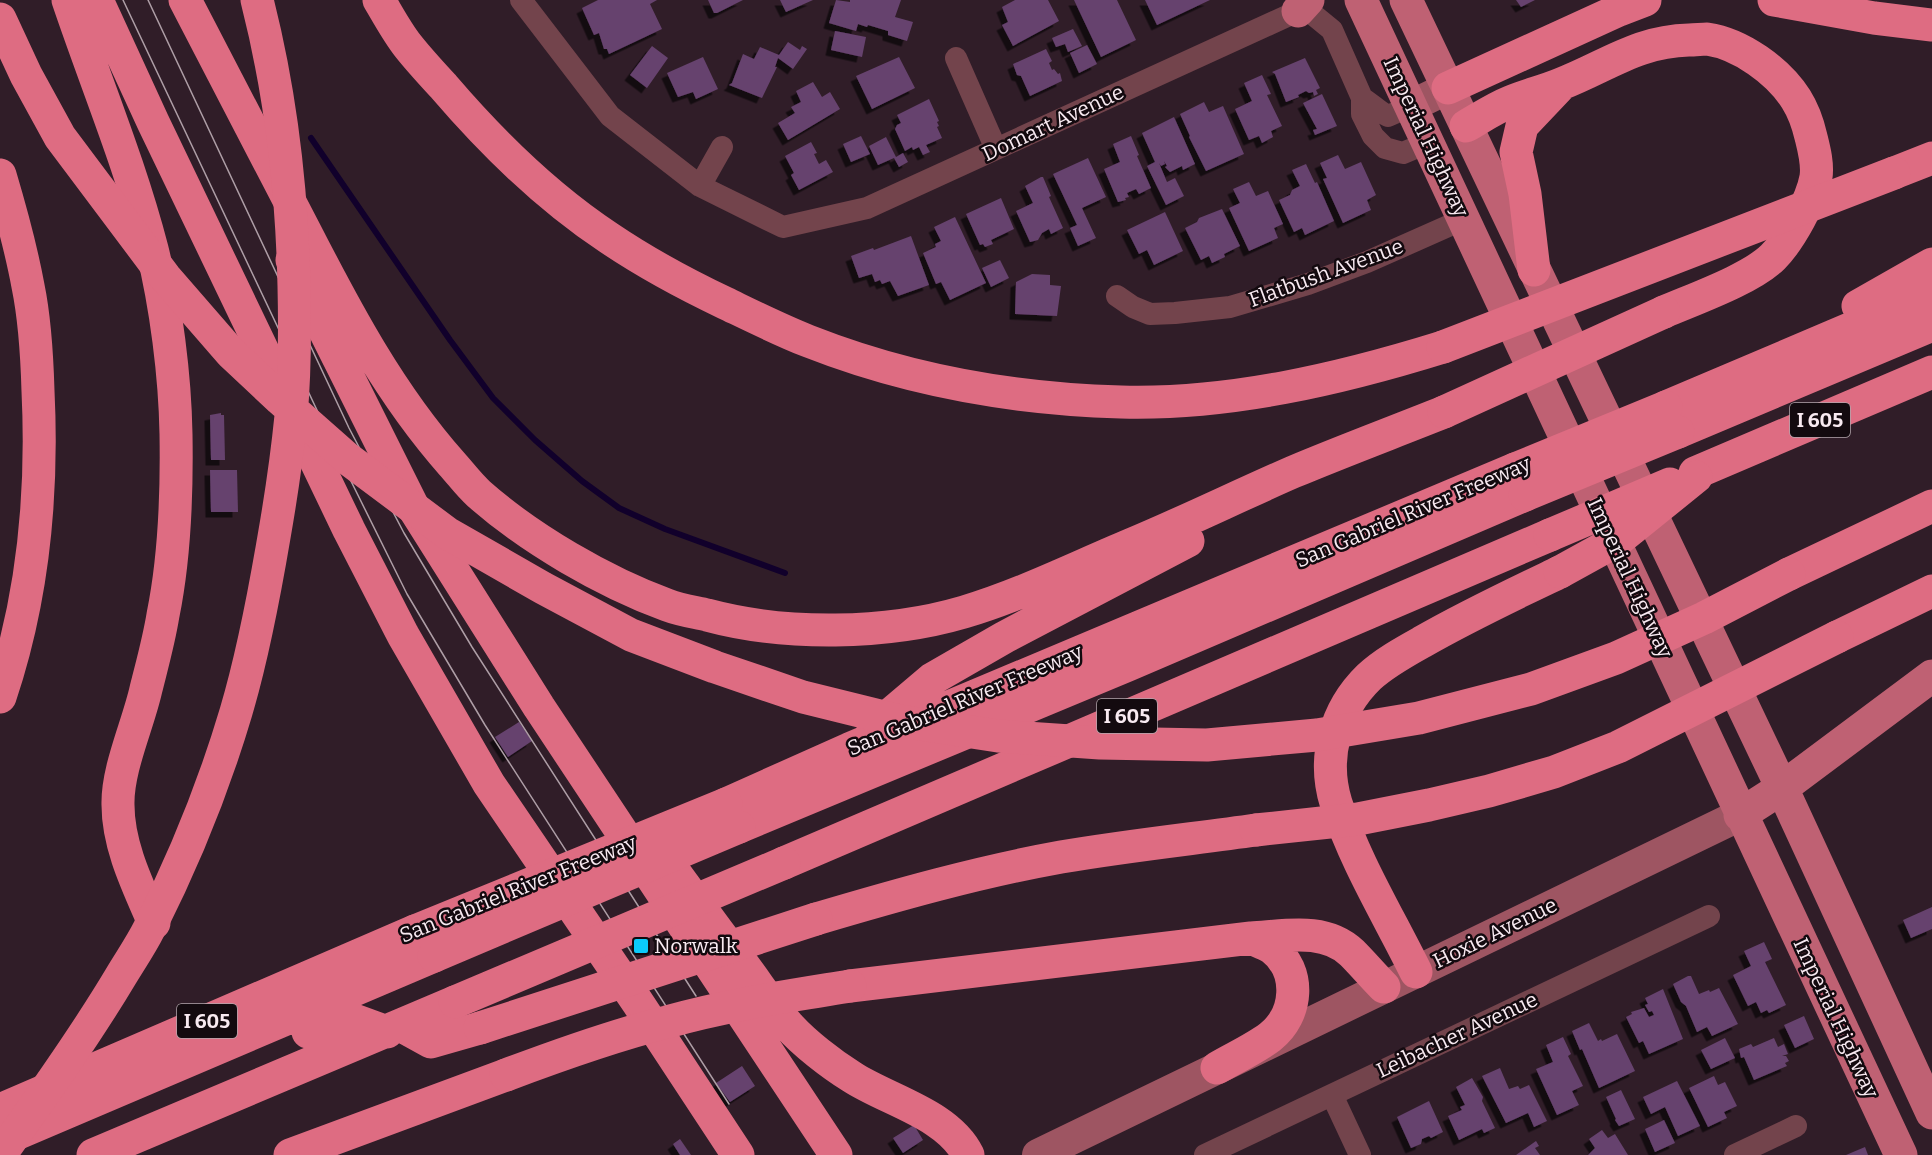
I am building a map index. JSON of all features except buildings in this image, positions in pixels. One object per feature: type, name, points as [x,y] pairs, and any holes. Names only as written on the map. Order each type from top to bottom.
[{"type":"highway","points":[[68,0],[126,165],[152,250],[169,339],[176,433],[174,534],[164,613],[145,697],[120,781],[117,804],[120,833],[135,879],[154,923]]},
{"type":"highway","points":[[97,0],[153,122],[349,530],[403,635],[489,784],[738,1155]]},
{"type":"highway","points":[[172,0],[321,324],[413,507],[546,717],[836,1155]]},
{"type":"highway","points":[[184,0],[345,309],[395,392],[437,447],[478,492],[521,527],[616,583],[668,606],[770,628],[818,630],[870,628],[962,613],[1007,598],[1294,472],[1444,412]]},
{"type":"highway","points":[[0,1155],[99,1012],[148,931],[181,860],[212,784],[237,712],[251,655],[267,581],[280,503],[291,414],[295,335],[293,241],[287,156],[276,86],[257,0]]},
{"type":"highway","points":[[379,0],[407,45],[472,120],[538,184],[607,237],[677,280],[807,341],[876,364],[957,385],[1019,394],[1123,402],[1202,399],[1303,385],[1390,364],[1443,347],[1932,158]]},
{"type":"highway","points":[[1448,88],[1646,0]]},
{"type":"highway","points":[[1774,0],[1875,18],[1932,25]]},
{"type":"highway","points":[[0,19],[26,75],[60,137],[165,277],[231,353],[348,459],[447,533],[631,635],[803,697],[900,721],[998,736],[1100,743],[1207,745],[1317,735],[1419,718],[1531,689],[1616,658],[1704,618],[1789,574],[1932,506]]},
{"type":"highway","points":[[849,749],[932,679],[1300,482],[1444,412],[1751,273],[1773,257],[1792,232],[1809,202],[1816,176],[1814,149],[1807,122],[1796,99],[1778,77],[1760,61],[1736,48],[1708,39],[1676,40],[1652,44],[1563,84],[1508,103],[1466,126]]},
{"type":"highway","points":[[1534,270],[1525,194],[1516,152],[1522,126],[1563,84]]},
{"type":"highway","points":[[0,175],[15,222],[29,288],[37,359],[40,438],[36,518],[29,585],[9,672],[0,698]]},
{"type":"highway","points":[[1717,385],[1932,264]]},
{"type":"highway","name":"San Gabriel River Freeway","points":[[93,1155],[394,1029],[1470,569],[1532,502],[1688,450],[1717,385],[1932,294]]},
{"type":"highway","points":[[1416,972],[1370,880],[1336,801],[1331,773],[1330,748],[1339,719],[1353,696],[1369,677],[1398,656],[1458,621],[1560,572],[1618,540],[1688,450],[1932,325]]},
{"type":"highway","points":[[1688,450],[1932,340]]},
{"type":"highway","name":"San Gabriel River Freeway","points":[[0,1110],[424,944],[733,816],[849,749],[1532,502],[1932,372]]},
{"type":"highway","points":[[733,816],[1128,665],[1532,502]]},
{"type":"highway","points":[[413,507],[710,921],[789,1026],[852,1077],[878,1092],[916,1108],[940,1124],[964,1147],[968,1155]]},
{"type":"highway","points":[[17,1155],[346,1017],[394,1029],[430,1042],[480,1028],[816,919],[894,896],[986,873],[1061,857],[1256,830],[1358,819],[1489,791],[1554,772],[1618,747],[1932,591]]},
{"type":"highway","points":[[290,1155],[589,1044],[668,1021],[750,1002],[850,986],[1251,938],[1307,934],[1331,939],[1351,952],[1384,987]]},
{"type":"highway","points":[[1217,1068],[1269,1038],[1284,1022],[1292,1008],[1291,977],[1284,962],[1272,948],[1251,938]]},
{"type":"highway","points":[[0,1141],[424,944]]},
{"type":"main road","name":"Imperial Highway","points":[[1361,0],[1740,815],[1901,1155]]},
{"type":"main road","name":"Imperial Highway","points":[[1406,0],[1782,788],[1932,1113]]},
{"type":"main road","points":[[1411,106],[1448,88]]},
{"type":"main road","name":"Domart Avenue","points":[[1429,142],[1466,126]]},
{"type":"main road","name":"Hoxie Avenue","points":[[1038,1155],[1740,815],[1782,788],[1932,676]]},
{"type":"street","name":"Domart Avenue","points":[[521,0],[610,116],[700,186],[783,227],[867,208],[1303,5],[1332,30],[1362,98],[1362,114],[1373,136],[1385,148],[1403,153],[1429,142]]},
{"type":"street","points":[[956,58],[996,149]]},
{"type":"street","points":[[1362,98],[1388,116],[1411,106]]},
{"type":"street","points":[[700,186],[722,147]]},
{"type":"street","name":"Flatbush Avenue","points":[[1117,296],[1133,307],[1150,314],[1230,307],[1308,284],[1367,262],[1464,219]]},
{"type":"street","name":"Leibacher Avenue","points":[[1205,1155],[1709,916]]},
{"type":"street","points":[[1332,1095],[1360,1155]]},
{"type":"street","points":[[1735,1155],[1796,1126]]},
{"type":"waterway","points":[[311,138],[450,340],[493,398],[535,440],[582,481],[619,508],[665,529],[785,573]]},
{"type":"tram line","points":[[123,0],[342,463],[407,594],[485,725],[729,1104]]},
{"type":"tram line","points":[[148,0],[349,428],[404,533],[472,647],[696,996]]},
{"type":"place","name":"Norwalk","points":[[641,946]]}]
